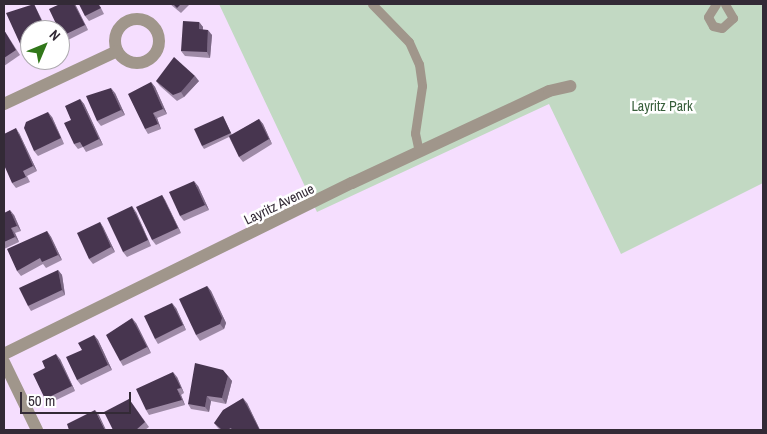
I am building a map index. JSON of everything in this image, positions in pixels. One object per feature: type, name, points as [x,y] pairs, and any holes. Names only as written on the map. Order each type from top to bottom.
[{"type":"street","points":[[4,104],[117,51]]},
{"type":"street","name":"Layritz Avenue","points":[[4,354],[419,152],[549,91],[570,86]]},
{"type":"street","points":[[4,362],[37,430]]},
{"type":"lane","points":[[372,4],[409,42],[419,64],[422,86],[415,133],[419,152]]},
{"type":"lane","points":[[716,4],[708,12],[710,22],[717,28],[731,23],[733,13],[725,4]]},
{"type":"lane","points":[[700,26],[710,22]]},
{"type":"green space","name":"Layritz Park","points":[[219,4],[763,4],[763,183],[621,254],[549,104],[317,212]]},
{"type":"building","points":[[34,4],[41,20],[20,20],[20,44],[6,13]]},
{"type":"building","points":[[60,4],[74,4],[85,25],[70,32],[70,20],[54,20],[49,9]]},
{"type":"building","points":[[79,4],[98,4],[101,8],[85,16]]},
{"type":"building","points":[[173,4],[181,4],[177,8]]},
{"type":"building","points":[[183,21],[199,22],[199,29],[208,30],[207,52],[181,51]]},
{"type":"building","points":[[4,30],[16,50],[4,58]]},
{"type":"building","points":[[174,57],[195,76],[181,92],[173,95],[156,81]]},
{"type":"building","points":[[151,82],[163,109],[153,113],[158,124],[145,129],[128,94]]},
{"type":"building","points":[[111,88],[121,110],[97,121],[86,96]]},
{"type":"building","points":[[80,99],[99,139],[83,147],[80,142],[74,144],[64,123],[71,120],[65,106]]},
{"type":"building","points":[[48,112],[61,138],[34,151],[24,128],[26,122]]},
{"type":"building","points":[[223,116],[231,133],[202,146],[194,129]]},
{"type":"building","points":[[259,119],[269,139],[239,157],[229,136]]},
{"type":"building","points":[[16,128],[33,166],[23,171],[26,177],[12,183],[4,165],[4,134]]},
{"type":"building","points":[[194,181],[205,205],[180,216],[169,192]]},
{"type":"building","points":[[162,195],[178,228],[152,240],[136,207]]},
{"type":"building","points":[[132,206],[148,240],[123,252],[107,218]]},
{"type":"building","points":[[10,210],[17,226],[11,228],[15,237],[4,242],[4,213]]},
{"type":"building","points":[[100,222],[111,247],[89,259],[77,233]]},
{"type":"building","points":[[47,231],[58,255],[42,262],[40,258],[17,271],[7,249]]},
{"type":"building","points":[[58,270],[62,290],[28,306],[19,288]]},
{"type":"building","points":[[207,286],[222,318],[220,324],[196,335],[179,299]]},
{"type":"building","points":[[172,303],[183,325],[155,339],[144,316]]},
{"type":"building","points":[[132,318],[147,347],[120,361],[106,335]]},
{"type":"building","points":[[94,335],[108,365],[77,380],[66,357],[82,350],[78,343]]},
{"type":"building","points":[[56,354],[72,386],[45,399],[33,374],[45,368],[42,361]]},
{"type":"building","points":[[195,363],[223,370],[228,376],[222,398],[207,396],[205,407],[188,404]]},
{"type":"building","points":[[173,372],[181,388],[177,389],[182,400],[146,410],[136,389]]},
{"type":"building","points":[[243,398],[259,429],[232,430],[231,428],[222,430],[214,423],[223,410]]},
{"type":"building","points":[[129,399],[145,422],[136,430],[113,430],[104,412]]},
{"type":"building","points":[[95,410],[105,430],[69,430],[67,424]]}]
